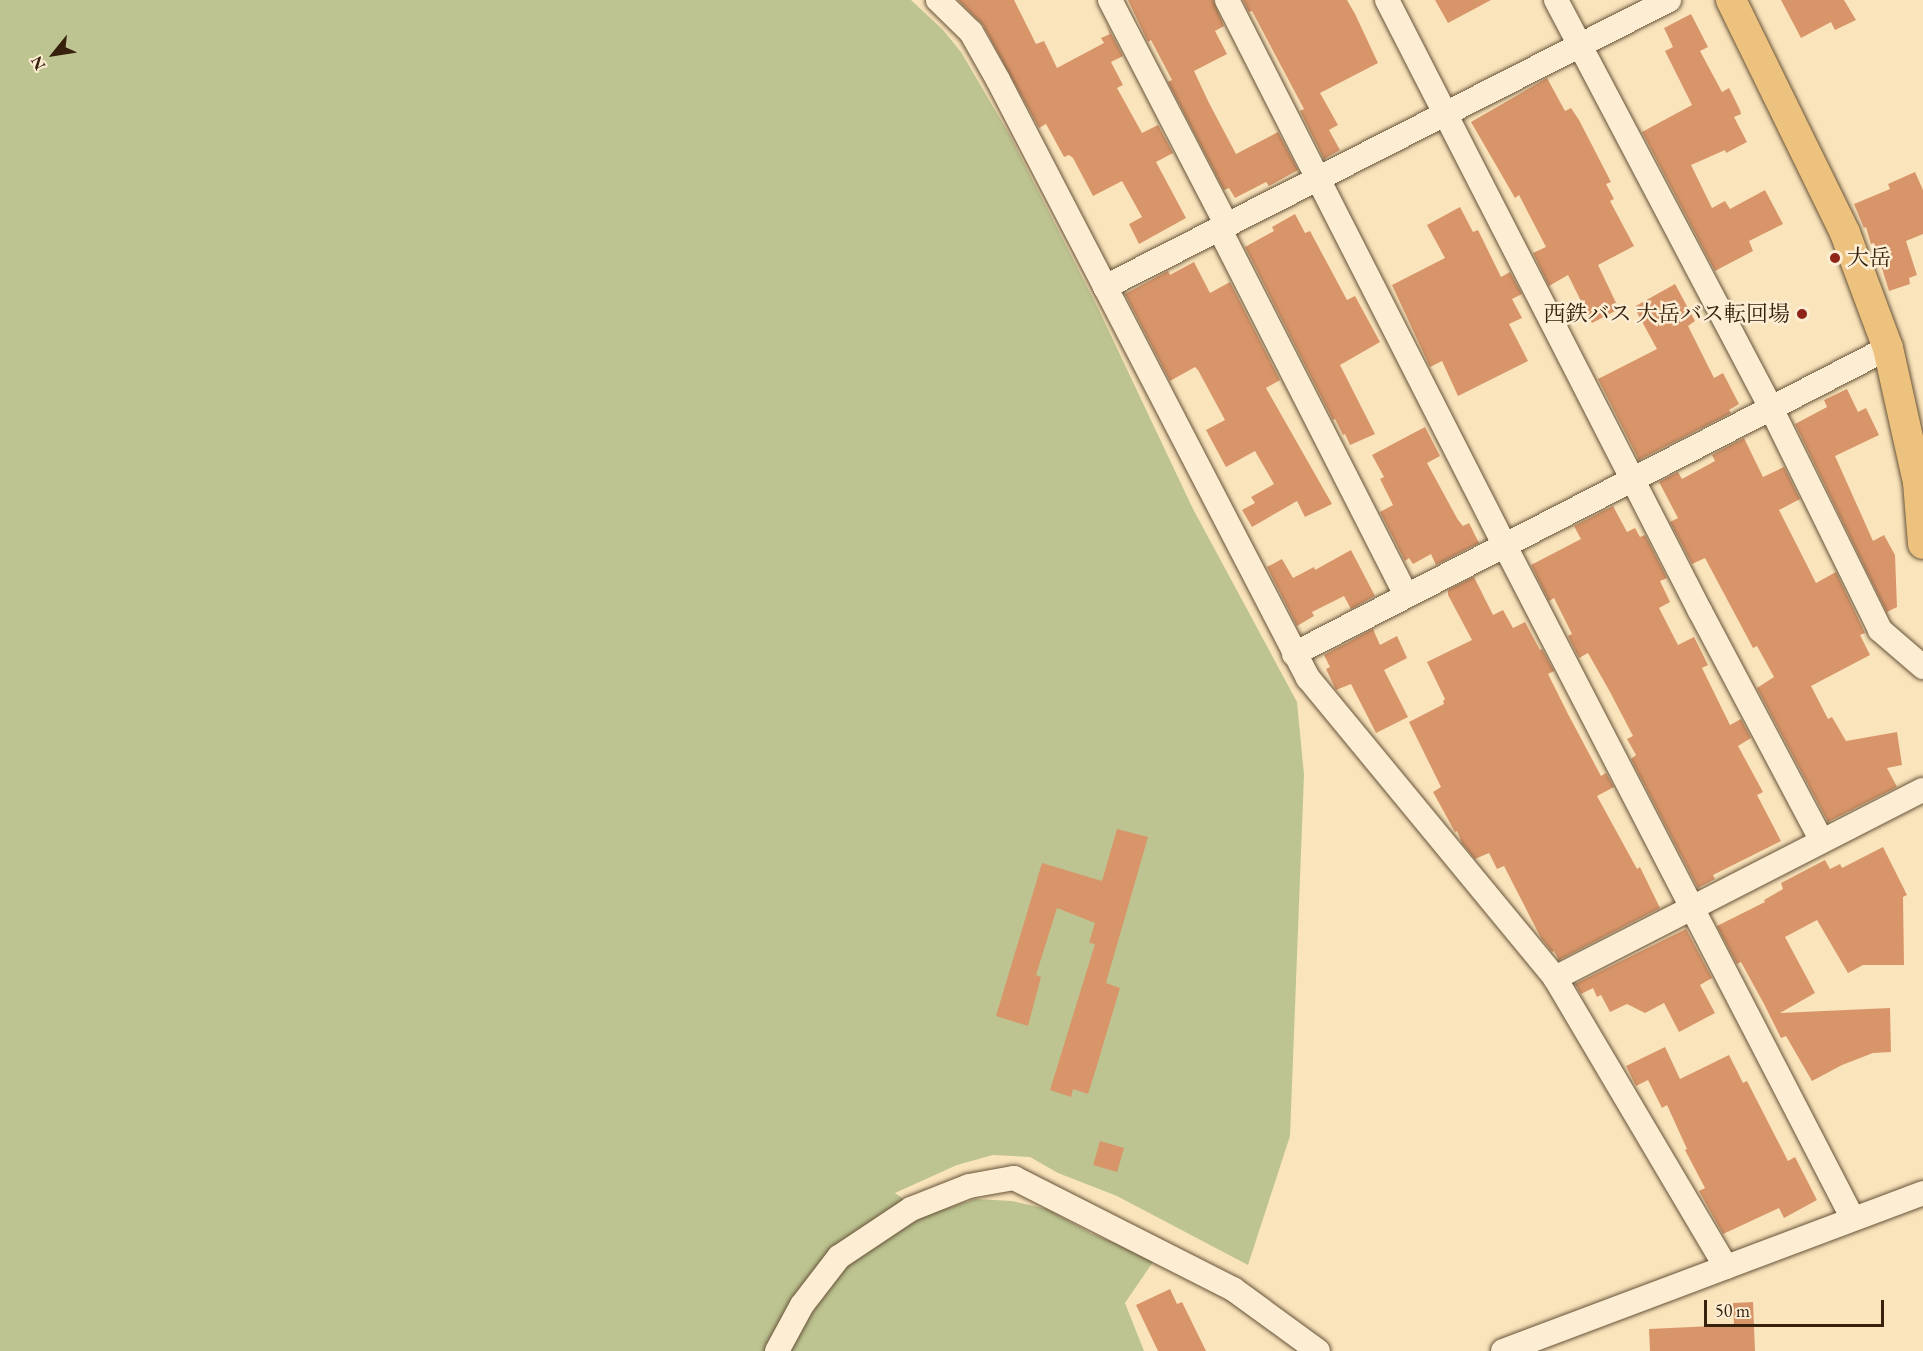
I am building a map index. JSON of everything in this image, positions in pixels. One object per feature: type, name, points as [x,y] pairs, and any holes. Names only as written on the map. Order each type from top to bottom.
[{"type":"main road","points":[[1731,0],[1845,233],[1888,348],[1918,482],[1923,544]]},
{"type":"street","points":[[938,0],[970,32],[1105,287],[1294,654],[1321,694],[1555,978],[1726,1267]]},
{"type":"street","points":[[1110,0],[1406,595]]},
{"type":"street","points":[[1227,0],[1504,544],[1852,1217]]},
{"type":"street","points":[[1387,0],[1632,480],[1821,840]]},
{"type":"street","points":[[1556,0],[1771,408],[1880,630],[1923,667]]},
{"type":"street","points":[[1105,287],[1669,0]]},
{"type":"street","points":[[1294,654],[1888,348]]},
{"type":"street","points":[[1555,978],[1821,840],[1923,790]]},
{"type":"street","points":[[777,1351],[802,1305],[839,1257],[911,1209],[969,1186],[1014,1178],[1233,1289],[1318,1351]]},
{"type":"street","points":[[1503,1351],[1923,1192]]},
{"type":"green space","points":[[0,0],[911,0],[943,30],[961,52],[1009,134],[1097,306],[1193,509],[1297,702],[1304,775],[1290,1136],[1248,1265],[1117,1196],[1058,1173],[1030,1157],[993,1155],[957,1165],[895,1193],[926,1215],[975,1199],[1012,1201],[1047,1209],[1090,1233],[1155,1259],[1125,1303],[1144,1351],[0,1351]]},
{"type":"building","points":[[958,0],[1014,0],[1036,44],[1044,41],[1057,68],[1104,43],[1101,38],[1110,34],[1106,24],[1123,56],[1111,62],[1123,85],[1117,88],[1142,133],[1158,125],[1173,153],[1156,162],[1186,218],[1139,244],[1129,224],[1142,217],[1122,181],[1093,196],[1073,158],[1069,155],[1064,157],[1046,124],[1039,128],[983,25]]},
{"type":"building","points":[[1128,0],[1213,0],[1224,26],[1215,31],[1227,54],[1194,71],[1209,103],[1236,154],[1278,132],[1298,170],[1269,186],[1266,182],[1235,198],[1229,188],[1224,190],[1168,82],[1172,80],[1151,40],[1148,42]]},
{"type":"building","points":[[1243,0],[1347,0],[1378,63],[1320,93],[1338,125],[1329,130],[1340,150],[1324,159],[1300,111],[1304,109],[1252,11],[1249,12]]},
{"type":"building","points":[[1435,0],[1491,0],[1448,23]]},
{"type":"building","points":[[1781,0],[1844,0],[1856,20],[1835,30],[1831,22],[1801,38]]},
{"type":"building","points":[[1691,14],[1708,47],[1700,51],[1722,92],[1729,88],[1741,114],[1734,117],[1747,142],[1726,153],[1725,150],[1691,165],[1712,208],[1725,201],[1730,209],[1765,190],[1783,224],[1749,241],[1753,251],[1715,271],[1642,132],[1692,105],[1665,51],[1673,47],[1664,28]]},
{"type":"building","points":[[1547,78],[1565,111],[1571,108],[1579,120],[1611,182],[1606,184],[1614,199],[1610,201],[1634,246],[1598,265],[1619,309],[1592,323],[1568,275],[1549,286],[1533,253],[1546,247],[1519,195],[1515,198],[1471,122]]},
{"type":"building","points":[[1915,172],[1923,190],[1923,234],[1906,241],[1917,275],[1909,278],[1910,284],[1889,291],[1874,243],[1871,244],[1866,227],[1864,228],[1854,204],[1890,189],[1888,184]]},
{"type":"building","points":[[1460,207],[1473,232],[1478,230],[1501,277],[1510,272],[1522,294],[1512,299],[1522,318],[1509,324],[1528,361],[1458,396],[1442,361],[1430,367],[1392,285],[1445,258],[1427,225]]},
{"type":"building","points":[[1295,214],[1305,233],[1310,231],[1347,300],[1355,296],[1380,342],[1340,365],[1375,434],[1350,445],[1335,419],[1333,420],[1245,247],[1274,231],[1272,227]]},
{"type":"building","points":[[1194,262],[1210,293],[1230,282],[1280,380],[1266,388],[1332,504],[1305,517],[1297,501],[1252,527],[1242,510],[1255,503],[1251,497],[1274,484],[1255,451],[1226,467],[1206,430],[1225,420],[1198,370],[1195,367],[1170,381],[1125,294],[1168,271],[1170,275]]},
{"type":"building","points":[[1675,284],[1695,321],[1688,326],[1714,378],[1723,373],[1739,404],[1729,410],[1731,413],[1639,460],[1598,379],[1657,349],[1634,307]]},
{"type":"building","points":[[1847,389],[1858,412],[1866,408],[1879,435],[1835,456],[1873,541],[1884,535],[1895,555],[1897,607],[1887,612],[1890,619],[1795,424],[1827,407],[1824,400]]},
{"type":"building","points":[[1425,427],[1440,456],[1427,463],[1458,520],[1463,526],[1469,523],[1479,543],[1436,565],[1431,554],[1413,564],[1409,558],[1405,561],[1380,512],[1393,505],[1380,479],[1384,477],[1372,455]]},
{"type":"building","points":[[1744,438],[1763,477],[1784,467],[1800,499],[1779,510],[1816,583],[1836,572],[1865,633],[1860,635],[1870,655],[1811,686],[1828,719],[1832,717],[1846,741],[1897,732],[1902,765],[1887,768],[1897,787],[1828,822],[1757,688],[1774,677],[1757,646],[1753,648],[1705,558],[1692,564],[1670,522],[1678,518],[1659,482],[1678,472],[1682,479],[1715,461],[1712,455]]},
{"type":"building","points":[[1613,506],[1627,532],[1635,528],[1640,537],[1645,535],[1667,578],[1660,581],[1670,602],[1659,608],[1678,645],[1694,637],[1708,665],[1702,668],[1730,725],[1741,719],[1751,738],[1738,746],[1763,792],[1757,795],[1781,841],[1713,875],[1715,879],[1698,888],[1631,759],[1636,755],[1627,739],[1633,736],[1588,653],[1579,658],[1568,636],[1572,634],[1554,598],[1549,601],[1531,565],[1581,539],[1574,526]]},
{"type":"building","points":[[1351,550],[1375,596],[1351,609],[1344,596],[1312,612],[1314,616],[1297,626],[1267,567],[1282,559],[1293,578],[1314,567],[1315,570]]},
{"type":"building","points":[[1474,577],[1493,615],[1503,610],[1513,628],[1525,622],[1540,650],[1542,649],[1554,671],[1548,674],[1568,714],[1601,776],[1606,773],[1614,787],[1597,796],[1637,869],[1640,867],[1660,908],[1559,960],[1554,951],[1552,952],[1541,938],[1504,866],[1497,869],[1489,853],[1475,859],[1462,843],[1457,831],[1455,832],[1433,792],[1441,787],[1409,722],[1444,704],[1445,699],[1427,662],[1472,640],[1448,595],[1448,590]]},
{"type":"building","points":[[1373,629],[1380,645],[1397,636],[1407,658],[1384,670],[1408,717],[1376,733],[1351,684],[1336,690],[1326,669],[1330,667],[1324,655]]},
{"type":"building","points":[[1117,829],[1148,837],[1106,983],[1120,988],[1088,1094],[1073,1089],[1071,1097],[1050,1090],[1095,944],[1089,943],[1095,923],[1057,908],[1036,975],[1041,977],[1028,1026],[996,1016],[1042,863],[1102,881]]},
{"type":"building","points":[[1883,847],[1907,895],[1903,897],[1904,965],[1863,965],[1848,973],[1817,920],[1785,937],[1815,993],[1780,1013],[1890,1008],[1891,1052],[1873,1053],[1842,1065],[1812,1081],[1786,1036],[1781,1038],[1741,962],[1737,964],[1717,926],[1765,902],[1764,900],[1783,889],[1781,883],[1825,860],[1830,869],[1840,864],[1842,868]]},
{"type":"building","points":[[1686,929],[1712,978],[1700,985],[1715,1013],[1679,1032],[1664,1003],[1645,1013],[1627,1004],[1610,1012],[1601,995],[1597,997],[1593,988],[1581,994],[1575,984]]},
{"type":"building","points":[[1665,1047],[1680,1079],[1729,1055],[1743,1083],[1747,1081],[1788,1161],[1795,1157],[1817,1200],[1784,1218],[1779,1208],[1723,1234],[1699,1191],[1705,1188],[1685,1150],[1687,1149],[1667,1105],[1662,1108],[1648,1080],[1636,1086],[1626,1066]]},
{"type":"building","points":[[1100,1141],[1124,1148],[1117,1172],[1093,1165]]},
{"type":"building","points":[[1170,1289],[1177,1304],[1182,1302],[1206,1351],[1158,1351],[1136,1305]]},
{"type":"building","points":[[1753,1302],[1755,1351],[1650,1351],[1649,1329],[1734,1325],[1733,1303]]},
{"type":"place","name":"大岳","points":[[1835,258]]},
{"type":"place","name":"西鉄バス 大岳バス転回場","points":[[1802,314]]}]
